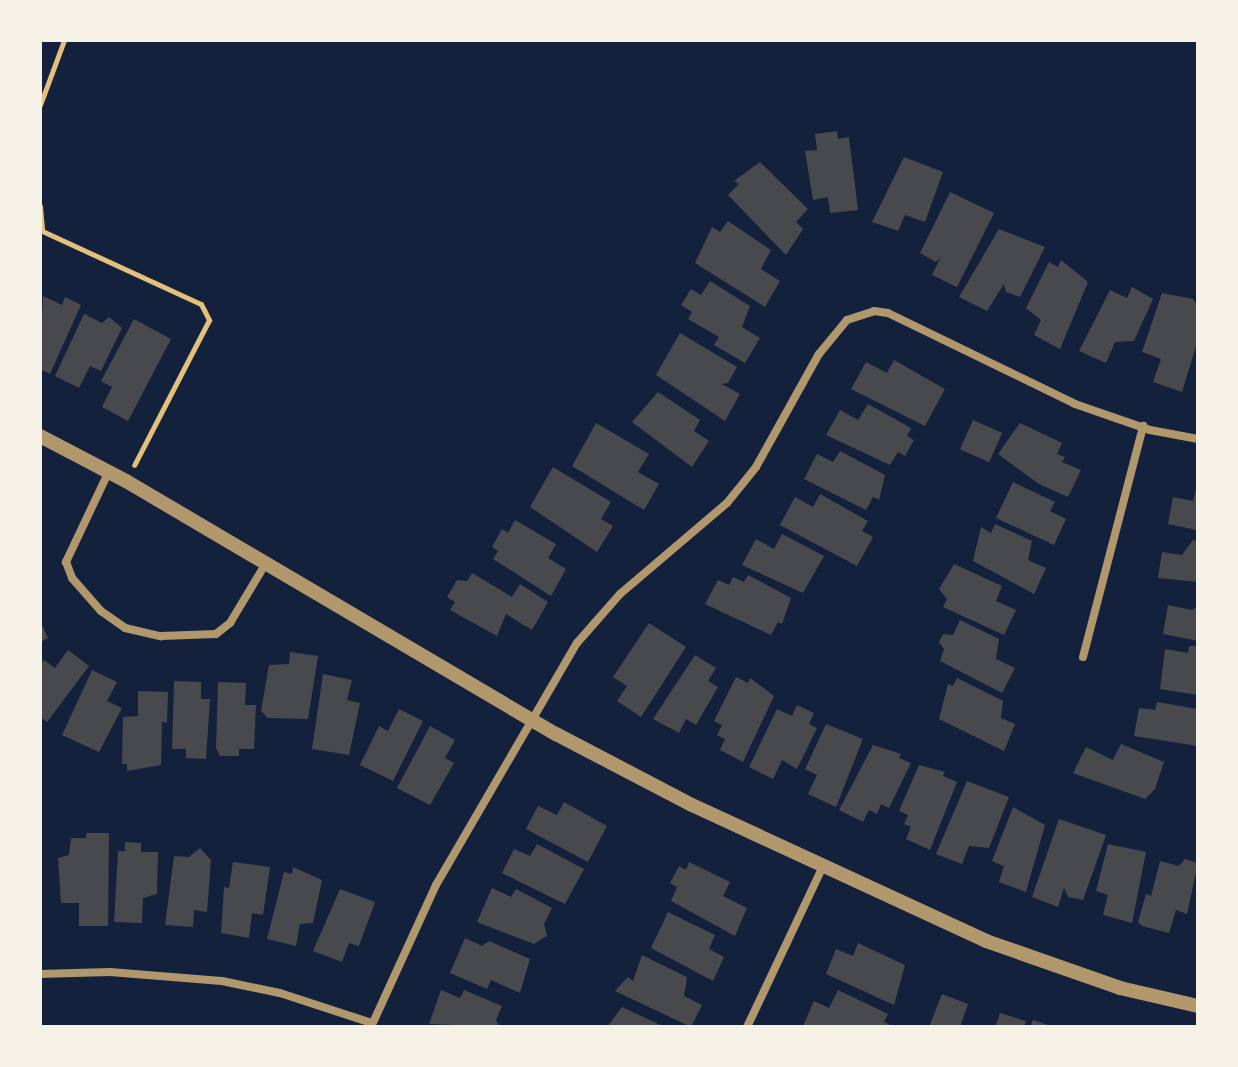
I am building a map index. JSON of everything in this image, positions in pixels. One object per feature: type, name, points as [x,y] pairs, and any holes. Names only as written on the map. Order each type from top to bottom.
[{"type":"street","points":[[40,974],[123,972],[222,981],[372,1025],[416,923],[577,643],[620,594],[727,503],[756,467],[837,327],[859,313],[888,313],[1075,404],[1143,426],[1198,439]]},
{"type":"street","points":[[1083,657],[1143,426]]},
{"type":"street","points":[[40,436],[109,471],[531,719],[822,868],[1061,970],[1198,1006]]},
{"type":"street","points":[[109,471],[66,562],[72,578],[101,611],[125,628],[161,636],[216,634],[230,623],[266,562]]},
{"type":"street","points":[[747,1027],[822,868]]},
{"type":"path","points":[[40,105],[64,40]]},
{"type":"path","points":[[40,206],[41,230],[201,304],[209,320],[126,481]]},
{"type":"building","points":[[837,131],[838,139],[849,137],[858,210],[830,213],[828,197],[813,200],[805,151],[817,150],[815,134]]},
{"type":"building","points":[[904,157],[943,172],[925,222],[905,215],[898,231],[872,222]]},
{"type":"building","points":[[760,162],[808,209],[796,222],[803,229],[786,255],[728,195],[739,184],[734,181]]},
{"type":"building","points":[[950,192],[994,213],[957,287],[932,275],[941,257],[936,262],[920,253]]},
{"type":"building","points":[[728,221],[771,250],[761,269],[780,281],[765,307],[695,263],[712,227],[720,232]]},
{"type":"building","points":[[999,229],[1045,247],[1020,297],[1006,292],[1004,284],[987,311],[959,297]]},
{"type":"building","points":[[1061,260],[1088,282],[1060,349],[1034,335],[1041,320],[1026,308],[1049,262],[1058,267]]},
{"type":"building","points":[[710,281],[750,306],[742,327],[760,338],[745,363],[714,345],[719,337],[688,319],[692,312],[681,305],[691,289],[701,295]]},
{"type":"building","points":[[1132,287],[1153,299],[1134,341],[1115,342],[1106,363],[1079,351],[1110,290],[1127,298]]},
{"type":"building","points":[[1162,293],[1193,299],[1198,306],[1198,340],[1182,392],[1153,382],[1161,359],[1142,352]]},
{"type":"building","points":[[43,296],[62,305],[65,297],[81,305],[50,374],[40,369]]},
{"type":"building","points":[[84,314],[102,323],[109,317],[122,328],[101,371],[90,366],[79,388],[55,376]]},
{"type":"building","points":[[134,319],[171,339],[128,421],[102,407],[112,387],[101,381]]},
{"type":"building","points":[[680,333],[737,367],[728,383],[722,384],[740,394],[725,421],[656,375]]},
{"type":"building","points":[[894,360],[945,389],[925,426],[851,389],[866,362],[887,373]]},
{"type":"building","points":[[658,392],[700,420],[694,431],[709,441],[692,467],[632,422]]},
{"type":"building","points":[[868,404],[911,428],[907,436],[914,440],[905,456],[898,452],[890,465],[826,435],[840,410],[858,420]]},
{"type":"building","points":[[973,420],[1002,433],[989,462],[960,449]]},
{"type":"building","points":[[596,423],[649,454],[638,472],[659,484],[644,510],[572,466]]},
{"type":"building","points":[[1020,423],[1062,443],[1057,454],[1065,457],[1062,462],[1081,470],[1068,497],[1039,484],[998,454]]},
{"type":"building","points":[[840,451],[885,475],[879,500],[873,497],[866,510],[804,479],[817,454],[833,462]]},
{"type":"building","points":[[553,467],[611,502],[601,519],[613,526],[597,552],[530,507]]},
{"type":"building","points":[[1198,481],[1197,530],[1168,524],[1173,497],[1193,501]]},
{"type":"building","points":[[1013,482],[1055,502],[1050,511],[1066,519],[1054,545],[996,518]]},
{"type":"building","points":[[820,494],[868,521],[862,531],[873,537],[857,566],[780,525],[795,497],[813,507]]},
{"type":"building","points":[[515,520],[556,544],[548,558],[566,569],[551,596],[493,559],[498,551],[492,547],[502,529],[508,533]]},
{"type":"building","points":[[995,524],[1032,541],[1028,560],[1046,568],[1034,594],[973,561],[981,527],[991,533]]},
{"type":"building","points":[[782,534],[824,556],[803,593],[742,565],[756,539],[774,549]]},
{"type":"building","points":[[1193,540],[1198,541],[1198,582],[1158,578],[1162,552],[1182,555]]},
{"type":"building","points":[[954,564],[1002,586],[996,601],[1016,610],[1004,635],[943,607],[947,599],[939,589]]},
{"type":"building","points":[[472,573],[512,597],[520,584],[548,602],[532,630],[506,614],[497,636],[450,610],[455,602],[447,597],[457,580],[467,581]]},
{"type":"building","points":[[748,575],[791,598],[782,624],[778,622],[771,635],[705,604],[718,580],[729,585],[733,577],[744,582]]},
{"type":"building","points":[[1168,605],[1192,610],[1198,606],[1198,641],[1163,634]]},
{"type":"building","points":[[960,620],[999,639],[996,659],[1015,668],[1002,693],[940,661],[944,649],[939,642],[943,634],[953,635]]},
{"type":"building","points":[[40,621],[48,638],[40,642]]},
{"type":"building","points":[[649,623],[686,647],[641,717],[617,701],[627,686],[613,677]]},
{"type":"building","points":[[1189,646],[1198,646],[1198,695],[1160,689],[1165,649],[1188,653]]},
{"type":"building","points":[[68,650],[89,666],[47,722],[40,717],[40,666],[44,660],[55,668]]},
{"type":"building","points":[[290,652],[318,656],[308,719],[268,718],[261,711],[269,665],[289,664]]},
{"type":"building","points":[[695,655],[716,668],[708,681],[718,687],[696,725],[686,719],[679,733],[653,719]]},
{"type":"building","points":[[92,670],[117,682],[107,701],[122,708],[99,752],[62,735]]},
{"type":"building","points":[[323,674],[352,680],[347,700],[360,703],[349,755],[312,749]]},
{"type":"building","points":[[736,677],[748,683],[750,678],[774,696],[743,762],[720,750],[725,739],[717,735],[722,725],[714,721]]},
{"type":"building","points":[[957,678],[1003,701],[1001,718],[1015,724],[1004,751],[939,719],[948,684],[953,686]]},
{"type":"building","points":[[174,681],[201,682],[201,699],[210,699],[206,759],[186,758],[186,749],[172,749]]},
{"type":"building","points":[[218,682],[246,683],[245,705],[256,705],[254,749],[239,749],[239,756],[220,756],[216,748]]},
{"type":"building","points":[[138,691],[168,692],[167,723],[162,722],[161,765],[127,771],[127,764],[122,764],[123,717],[138,716]]},
{"type":"building","points":[[1157,702],[1198,709],[1198,746],[1134,736],[1139,708],[1155,710]]},
{"type":"building","points":[[797,705],[814,713],[809,724],[817,728],[797,769],[782,760],[773,779],[749,767],[777,709],[792,716]]},
{"type":"building","points":[[399,709],[423,721],[393,781],[360,765],[379,726],[388,731]]},
{"type":"building","points":[[826,724],[863,739],[836,807],[808,794],[817,775],[805,769]]},
{"type":"building","points":[[430,726],[455,740],[445,758],[454,763],[430,805],[397,788]]},
{"type":"building","points":[[1121,744],[1164,762],[1155,789],[1145,799],[1073,773],[1086,747],[1113,760]]},
{"type":"building","points":[[873,745],[901,754],[899,758],[911,763],[889,808],[881,804],[877,814],[869,810],[863,822],[839,810]]},
{"type":"building","points":[[919,765],[945,772],[943,776],[957,782],[930,850],[906,839],[911,827],[904,824],[908,815],[899,811]]},
{"type":"building","points":[[967,781],[1009,797],[989,848],[969,846],[962,864],[936,854]]},
{"type":"building","points":[[564,802],[607,826],[588,862],[526,829],[538,806],[557,815]]},
{"type":"building","points":[[1013,807],[1045,825],[1026,892],[999,882],[1004,866],[992,861]]},
{"type":"building","points":[[1059,819],[1106,835],[1083,900],[1068,897],[1064,888],[1058,907],[1032,897]]},
{"type":"building","points":[[86,833],[109,833],[108,926],[79,926],[79,903],[61,903],[58,858],[69,855],[71,838],[86,838]]},
{"type":"building","points":[[125,842],[141,843],[141,852],[158,852],[157,894],[143,898],[142,923],[114,922],[118,851],[125,851]]},
{"type":"building","points":[[537,844],[584,869],[565,904],[502,873],[514,849],[530,856]]},
{"type":"building","points":[[1108,844],[1146,852],[1132,923],[1103,915],[1108,895],[1096,891]]},
{"type":"building","points":[[200,848],[211,860],[207,912],[194,910],[193,927],[165,925],[174,856],[189,857]]},
{"type":"building","points":[[1185,859],[1198,863],[1187,914],[1176,910],[1169,933],[1142,926],[1138,922],[1146,894],[1151,896],[1160,861],[1179,866]]},
{"type":"building","points":[[233,862],[270,867],[263,915],[252,913],[249,938],[221,933],[224,887],[229,888]]},
{"type":"building","points":[[689,862],[730,882],[723,896],[747,908],[735,936],[671,901],[677,887],[670,883],[679,866],[686,870]]},
{"type":"building","points":[[293,867],[322,880],[313,923],[300,924],[296,946],[267,939],[284,872],[292,874]]},
{"type":"building","points":[[492,888],[511,897],[516,889],[552,908],[544,924],[547,936],[534,944],[477,922]]},
{"type":"building","points":[[340,889],[375,902],[359,946],[349,943],[342,962],[313,951]]},
{"type":"building","points":[[668,912],[715,935],[709,949],[724,957],[713,981],[651,948]]},
{"type":"building","points":[[465,938],[482,946],[489,941],[530,959],[520,993],[491,980],[487,989],[450,973]]},
{"type":"building","points":[[858,943],[905,965],[894,1005],[826,974],[836,949],[853,956]]},
{"type":"building","points":[[642,955],[687,977],[684,996],[702,1005],[691,1027],[615,991],[628,977],[633,981]]},
{"type":"building","points":[[441,990],[460,998],[464,990],[502,1006],[496,1020],[500,1027],[429,1024]]},
{"type":"building","points":[[838,990],[888,1014],[884,1022],[895,1027],[803,1026],[814,1001],[829,1008]]},
{"type":"building","points":[[942,994],[968,1004],[961,1024],[967,1027],[929,1027]]},
{"type":"building","points":[[622,1007],[665,1027],[607,1027]]},
{"type":"building","points":[[1000,1013],[1026,1021],[1024,1027],[995,1027]]},
{"type":"building","points":[[1033,1020],[1051,1026],[1051,1027],[1030,1027]]}]
